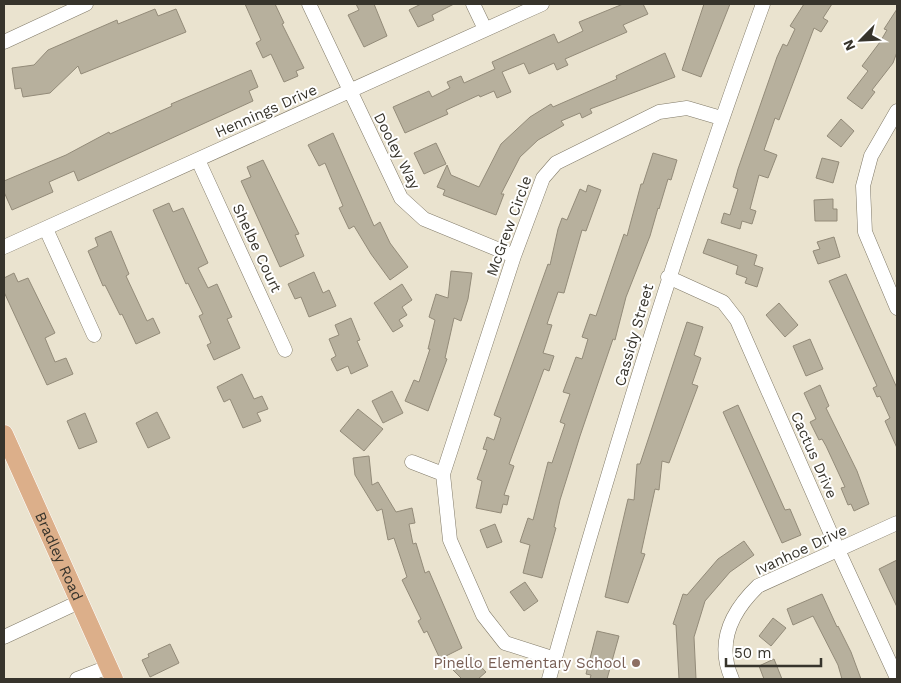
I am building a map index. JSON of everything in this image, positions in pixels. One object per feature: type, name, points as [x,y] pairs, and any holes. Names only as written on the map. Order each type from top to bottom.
[{"type":"main road","name":"Bradley Road","points":[[4,434],[111,673]]},
{"type":"street","points":[[4,42],[60,9],[86,4]]},
{"type":"street","name":"Dooley Way","points":[[309,4],[349,92],[401,198],[424,219],[514,256]]},
{"type":"street","points":[[473,4],[485,29]]},
{"type":"street","name":"Hennings Drive","points":[[4,247],[542,4]]},
{"type":"street","name":"Cassidy Street","points":[[549,679],[668,277],[721,118],[763,4]]},
{"type":"street","name":"McGrew Circle","points":[[555,659],[505,643],[483,615],[450,540],[443,474],[514,256],[543,178],[556,163],[659,112],[687,108],[721,118]]},
{"type":"street","points":[[897,111],[871,156],[863,186],[865,232],[897,308]]},
{"type":"street","name":"Shelbe Court","points":[[198,160],[286,350]]},
{"type":"street","points":[[46,229],[94,335]]},
{"type":"street","name":"Cactus Drive","points":[[668,277],[723,302],[737,320],[838,550],[897,678]]},
{"type":"street","points":[[412,462],[443,474]]},
{"type":"street","name":"Ivanhoe Drive","points":[[732,679],[726,668],[726,641],[732,619],[741,602],[758,586],[897,523]]},
{"type":"street","points":[[4,637],[80,602]]},
{"type":"street","points":[[78,679],[111,673]]},
{"type":"building","points":[[245,4],[275,4],[284,23],[282,24],[304,68],[296,71],[298,76],[284,82],[271,54],[263,58],[256,43],[261,40]]},
{"type":"building","points":[[356,4],[374,4],[387,36],[364,47],[348,15],[359,10]]},
{"type":"building","points":[[421,4],[454,4],[432,15],[434,20],[418,27],[409,10]]},
{"type":"building","points":[[623,4],[643,4],[648,14],[623,25],[627,32],[565,59],[568,65],[557,70],[554,63],[529,74],[524,63],[502,72],[511,92],[497,98],[494,91],[480,97],[479,95],[446,110],[448,114],[405,133],[393,107],[429,91],[432,97],[450,88],[447,82],[461,76],[464,83],[495,69],[492,62],[554,34],[558,43],[583,31],[579,22]]},
{"type":"building","points":[[704,4],[730,4],[701,77],[682,70]]},
{"type":"building","points":[[804,4],[832,4],[823,18],[828,21],[821,32],[814,28],[779,120],[775,118],[764,150],[777,155],[768,178],[759,175],[750,209],[756,211],[752,224],[742,221],[740,229],[721,223],[724,213],[730,215],[738,189],[733,187],[738,169],[777,57],[783,44],[787,46],[795,29],[790,26]]},
{"type":"building","points":[[155,9],[158,16],[176,9],[186,32],[81,74],[78,66],[50,93],[23,97],[21,88],[15,89],[12,68],[34,65],[48,50],[117,20],[118,24]]},
{"type":"building","points":[[897,9],[897,52],[893,63],[872,90],[875,92],[862,109],[847,98],[868,71],[862,66],[880,42],[887,30],[884,29]]},
{"type":"building","points":[[665,53],[675,77],[590,109],[592,113],[582,118],[580,113],[561,121],[564,125],[538,140],[520,157],[501,194],[504,194],[496,215],[443,195],[445,190],[437,187],[447,165],[451,175],[479,187],[501,144],[530,117],[551,104],[553,107],[617,79],[616,76]]},
{"type":"building","points":[[251,70],[258,87],[249,91],[253,101],[78,181],[74,171],[49,182],[53,192],[12,210],[4,192],[4,181],[66,155],[109,132],[110,134],[172,106],[171,104]]},
{"type":"building","points":[[841,119],[854,131],[841,147],[827,136]]},
{"type":"building","points":[[333,133],[374,226],[380,222],[390,243],[408,267],[390,280],[354,226],[349,229],[339,208],[343,206],[325,163],[319,166],[308,145]]},
{"type":"building","points":[[436,143],[446,164],[424,174],[414,153]]},
{"type":"building","points":[[653,153],[677,160],[671,180],[668,179],[650,236],[626,297],[615,340],[613,339],[580,436],[560,500],[554,527],[556,528],[542,578],[523,573],[530,545],[520,542],[528,518],[533,520],[548,462],[552,463],[565,424],[560,422],[570,394],[563,392],[576,357],[582,359],[588,339],[582,337],[590,314],[596,316],[624,234],[627,236],[641,184],[643,184]]},
{"type":"building","points":[[822,158],[839,162],[833,183],[816,178]]},
{"type":"building","points":[[263,160],[299,234],[295,235],[304,256],[280,267],[241,181],[251,177],[247,167]]},
{"type":"building","points":[[588,185],[601,190],[586,231],[582,230],[564,293],[558,292],[547,324],[552,325],[543,353],[554,356],[549,371],[544,369],[509,464],[514,466],[504,495],[509,496],[507,505],[503,504],[501,513],[476,508],[482,481],[477,479],[487,450],[483,449],[487,437],[494,440],[501,418],[494,415],[548,264],[550,265],[558,229],[562,218],[567,220],[580,189],[586,192]]},
{"type":"building","points":[[833,199],[833,209],[837,209],[837,221],[815,221],[814,200]]},
{"type":"building","points":[[169,203],[173,212],[183,208],[208,263],[198,268],[208,288],[217,284],[232,317],[227,319],[240,348],[214,360],[207,345],[211,343],[199,316],[203,314],[188,283],[186,284],[153,210]]},
{"type":"building","points":[[111,231],[129,274],[126,276],[147,321],[153,318],[160,333],[136,344],[122,314],[120,315],[105,285],[103,286],[88,251],[98,246],[95,238]]},
{"type":"building","points":[[834,237],[840,257],[818,264],[813,251],[820,249],[817,242]]},
{"type":"building","points":[[708,239],[757,255],[754,265],[763,268],[757,287],[745,283],[747,278],[736,274],[738,266],[703,253]]},
{"type":"building","points":[[451,271],[472,273],[468,299],[461,321],[454,318],[445,358],[447,359],[428,411],[405,401],[414,380],[419,382],[430,349],[428,349],[435,320],[429,317],[436,294],[448,298]]},
{"type":"building","points":[[314,272],[323,293],[329,290],[336,306],[309,317],[301,297],[295,299],[288,284]]},
{"type":"building","points":[[14,273],[18,282],[28,278],[55,333],[45,338],[55,362],[66,358],[73,374],[47,385],[4,292],[4,278]]},
{"type":"building","points":[[846,274],[897,388],[897,448],[885,421],[890,418],[880,396],[877,397],[873,388],[877,386],[829,281]]},
{"type":"building","points":[[402,284],[412,300],[402,307],[407,315],[399,320],[403,326],[393,332],[374,303]]},
{"type":"building","points":[[779,303],[798,325],[785,337],[766,315]]},
{"type":"building","points":[[351,318],[360,340],[357,341],[368,366],[351,374],[348,366],[337,371],[331,359],[336,356],[329,339],[339,335],[335,325]]},
{"type":"building","points":[[687,322],[703,327],[694,355],[701,358],[692,384],[698,386],[669,463],[662,461],[659,490],[655,489],[641,553],[645,554],[628,603],[605,597],[628,499],[634,500],[637,464],[640,464]]},
{"type":"building","points":[[810,339],[823,369],[806,376],[793,346]]},
{"type":"building","points":[[242,374],[254,399],[262,396],[268,409],[257,413],[261,421],[243,428],[230,399],[224,402],[217,387]]},
{"type":"building","points":[[820,385],[829,406],[826,408],[857,471],[869,504],[854,511],[851,504],[848,505],[841,488],[845,487],[826,446],[822,439],[819,440],[810,422],[816,419],[804,393]]},
{"type":"building","points":[[392,391],[403,413],[383,423],[372,401]]},
{"type":"building","points":[[738,405],[785,510],[790,509],[801,535],[782,543],[723,412]]},
{"type":"building","points":[[358,409],[383,429],[364,451],[340,431]]},
{"type":"building","points":[[157,412],[170,438],[148,448],[136,423]]},
{"type":"building","points":[[85,413],[97,442],[79,449],[67,421]]},
{"type":"building","points":[[369,456],[372,485],[378,482],[396,512],[412,508],[415,523],[409,524],[413,544],[416,543],[425,573],[429,571],[462,648],[440,659],[427,631],[424,633],[418,621],[421,619],[402,580],[407,577],[394,538],[388,540],[382,509],[377,511],[355,475],[353,458]]},
{"type":"building","points":[[495,524],[502,542],[487,548],[480,530]]},
{"type":"building","points":[[744,541],[754,555],[730,572],[705,601],[694,637],[696,679],[679,679],[676,625],[673,624],[683,594],[687,595],[718,559]]},
{"type":"building","points":[[897,560],[897,607],[879,569]]},
{"type":"building","points":[[525,582],[538,601],[524,611],[510,592]]},
{"type":"building","points":[[822,594],[851,652],[861,679],[842,679],[838,665],[813,616],[793,625],[787,609]]},
{"type":"building","points":[[773,618],[786,628],[771,646],[759,636]]},
{"type":"building","points":[[597,631],[619,636],[607,679],[590,679],[591,675],[586,674]]},
{"type":"building","points":[[170,644],[179,663],[150,677],[142,660],[149,657],[148,654]]},
{"type":"building","points":[[469,654],[486,672],[478,679],[462,679],[453,670]]},
{"type":"building","points":[[774,659],[782,679],[764,679],[759,666]]},
{"type":"place","name":"Pinello Elementary School","points":[[636,663]]}]
